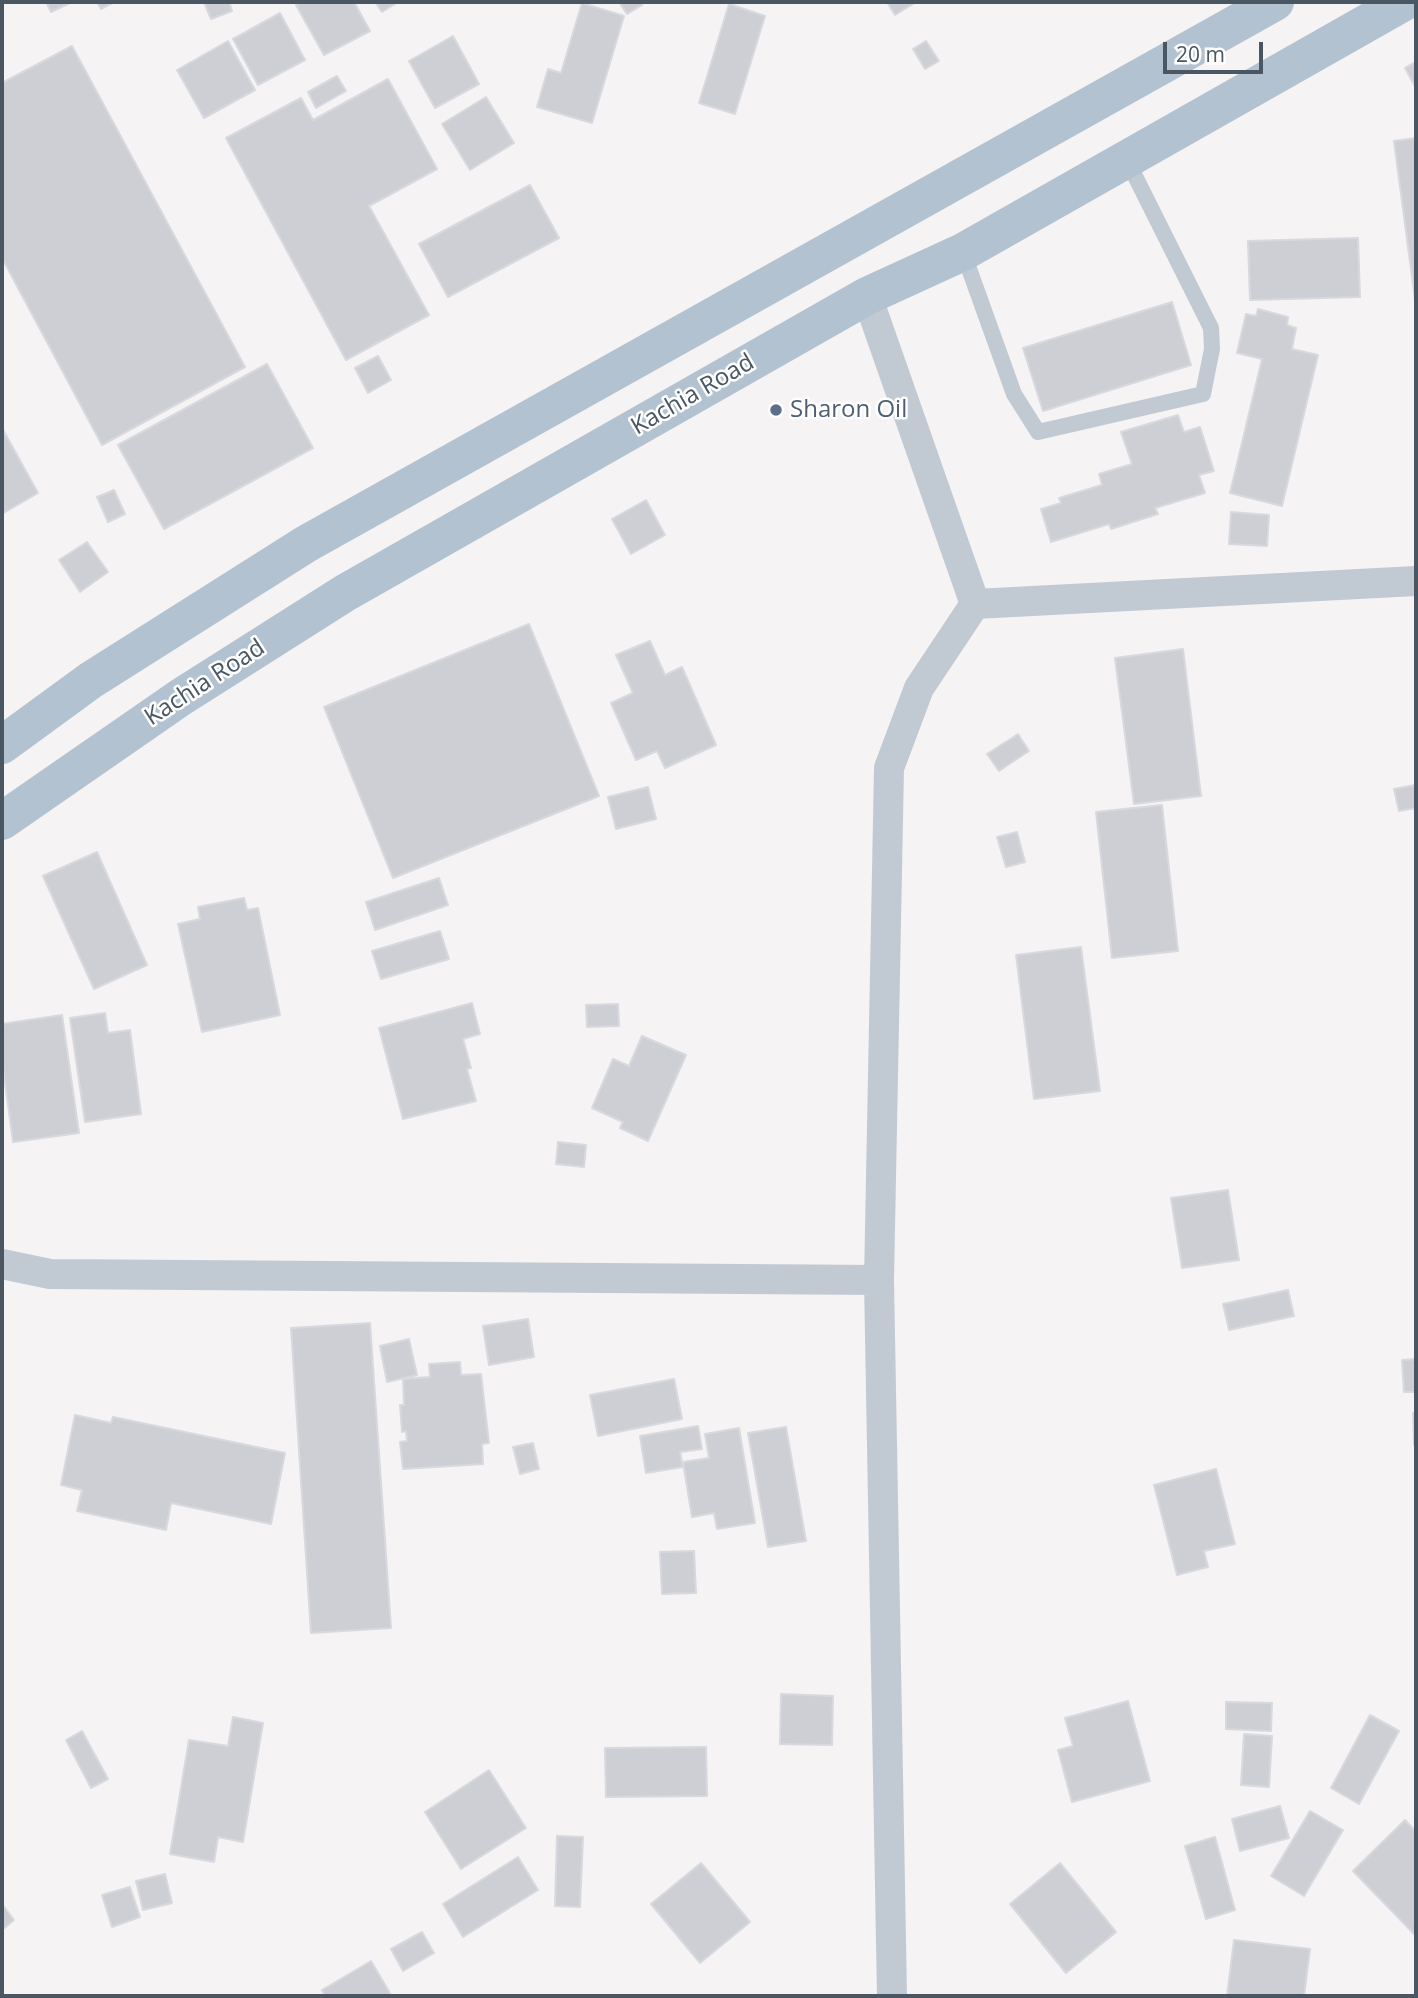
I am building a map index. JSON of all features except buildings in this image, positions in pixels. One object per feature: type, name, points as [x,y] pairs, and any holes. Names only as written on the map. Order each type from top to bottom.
[{"type":"main road","points":[[2,745],[91,680],[306,544],[1276,2]]},
{"type":"main road","name":"Kachia Road","points":[[2,821],[181,697],[345,593],[867,296],[963,252],[1404,2]]},
{"type":"street","points":[[867,296],[975,604]]},
{"type":"street","points":[[975,604],[1416,581]]},
{"type":"street","points":[[892,1996],[879,1280],[889,768],[919,688],[975,604]]},
{"type":"street","points":[[2,1264],[50,1274],[879,1280]]},
{"type":"lane","points":[[963,252],[1014,394],[1038,432],[1203,394],[1212,349],[1211,328],[1127,160]]},
{"type":"place","name":"Sharon Oil","points":[[776,410]]}]
